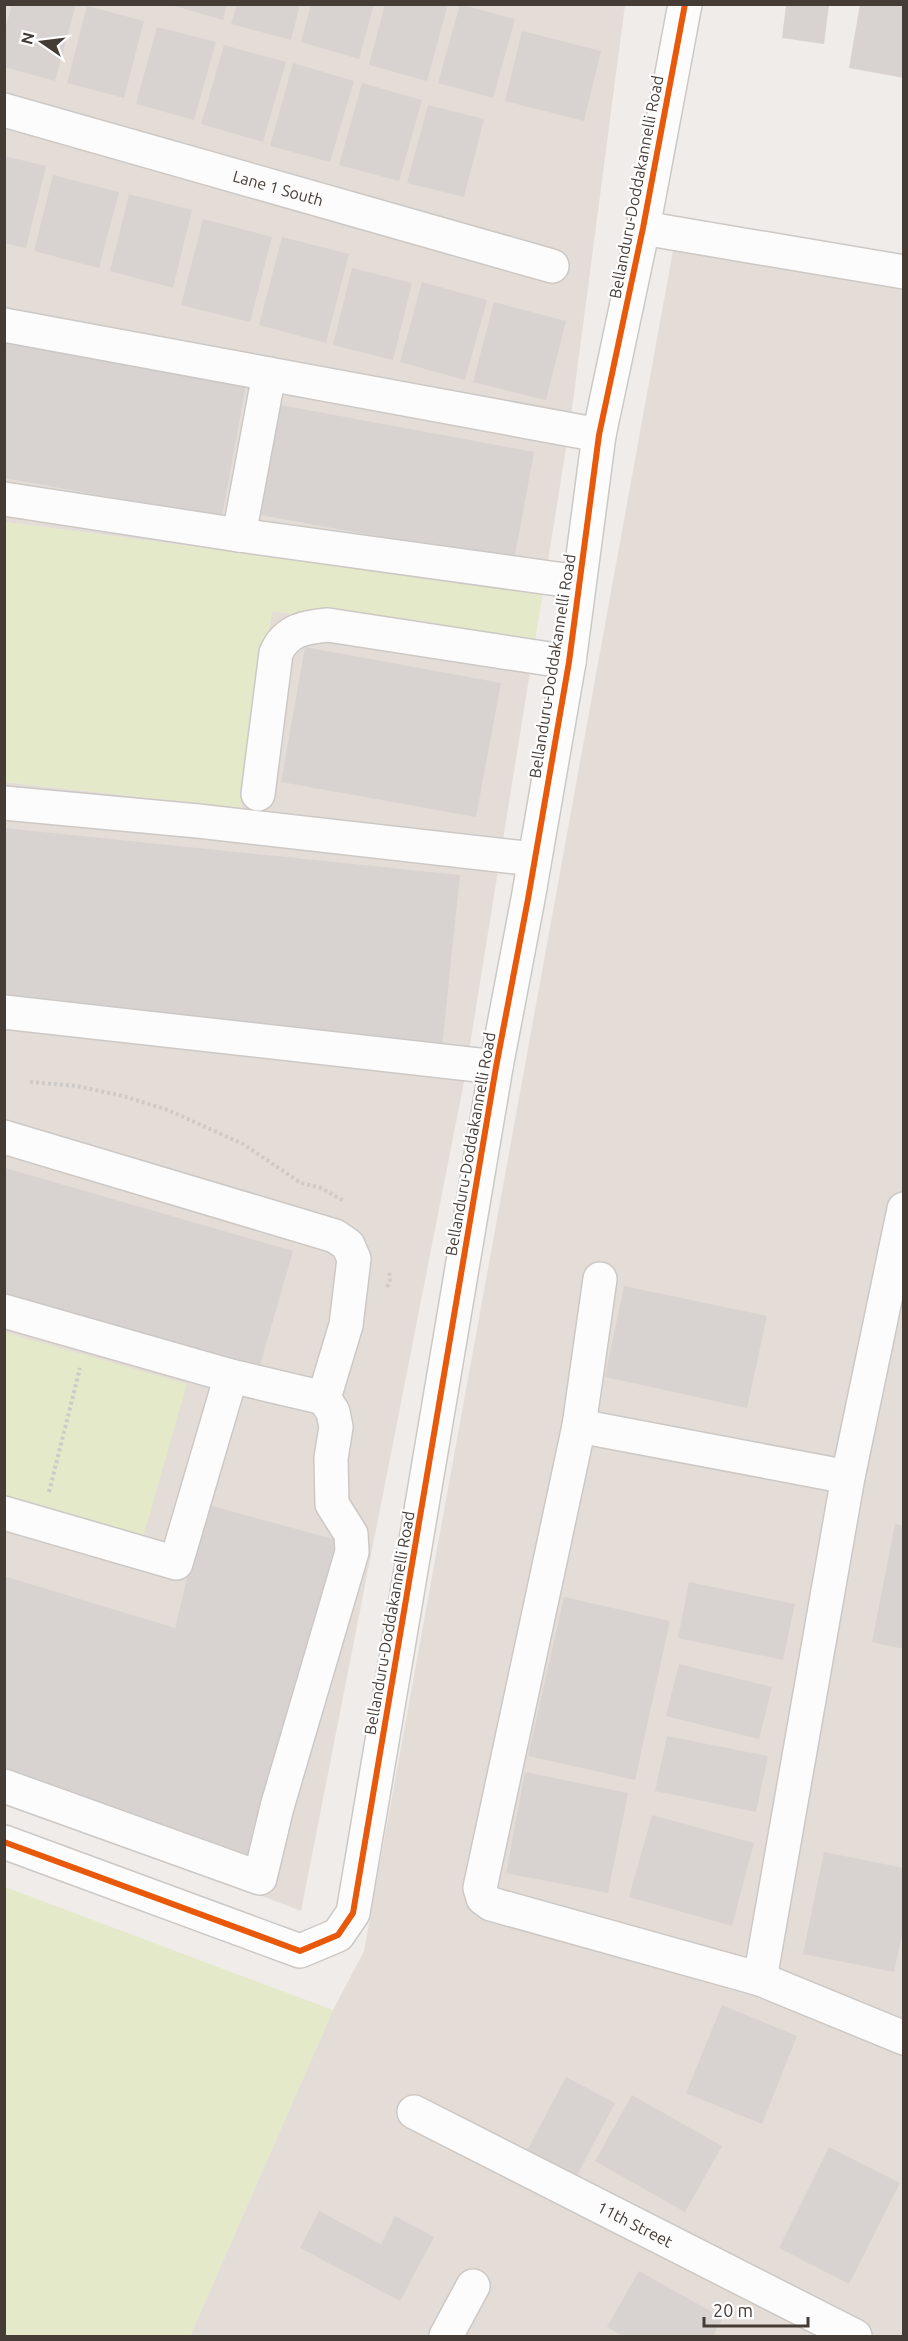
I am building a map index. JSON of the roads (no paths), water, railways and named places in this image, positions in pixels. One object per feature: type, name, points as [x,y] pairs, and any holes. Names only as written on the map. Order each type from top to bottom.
[{"type":"street","name":"Bellanduru-Doddakannelli Road","points":[[4,1842],[300,1951],[338,1935],[353,1913],[496,1067],[569,662],[599,435],[643,228],[685,4]]},
{"type":"street","name":"Lane 1 South","points":[[4,110],[552,266]]},
{"type":"street","points":[[643,228],[903,272]]},
{"type":"street","points":[[4,325],[599,435]]},
{"type":"street","points":[[239,535],[269,374]]},
{"type":"street","points":[[4,499],[239,535],[579,582]]},
{"type":"street","points":[[258,794],[276,653],[281,642],[304,627],[328,626],[569,662]]},
{"type":"street","points":[[4,803],[185,828],[534,859]]},
{"type":"street","points":[[4,1012],[144,1024],[496,1067]]},
{"type":"street","points":[[4,1137],[335,1236],[348,1245],[354,1259],[346,1325],[324,1398]]},
{"type":"street","points":[[760,1979],[848,1476],[903,1209]]},
{"type":"street","points":[[600,1279],[579,1426],[480,1888],[483,1898],[491,1904],[760,1979],[903,2038]]},
{"type":"street","points":[[4,1311],[231,1376],[324,1398],[333,1412],[336,1426],[331,1458],[332,1504],[351,1534],[352,1551],[277,1807],[260,1878],[4,1786]]},
{"type":"street","points":[[4,1513],[176,1563],[231,1376]]},
{"type":"street","points":[[579,1426],[848,1476]]},
{"type":"street","name":"11th Street","points":[[414,2112],[855,2337]]},
{"type":"street","points":[[446,2337],[473,2286]]}]
